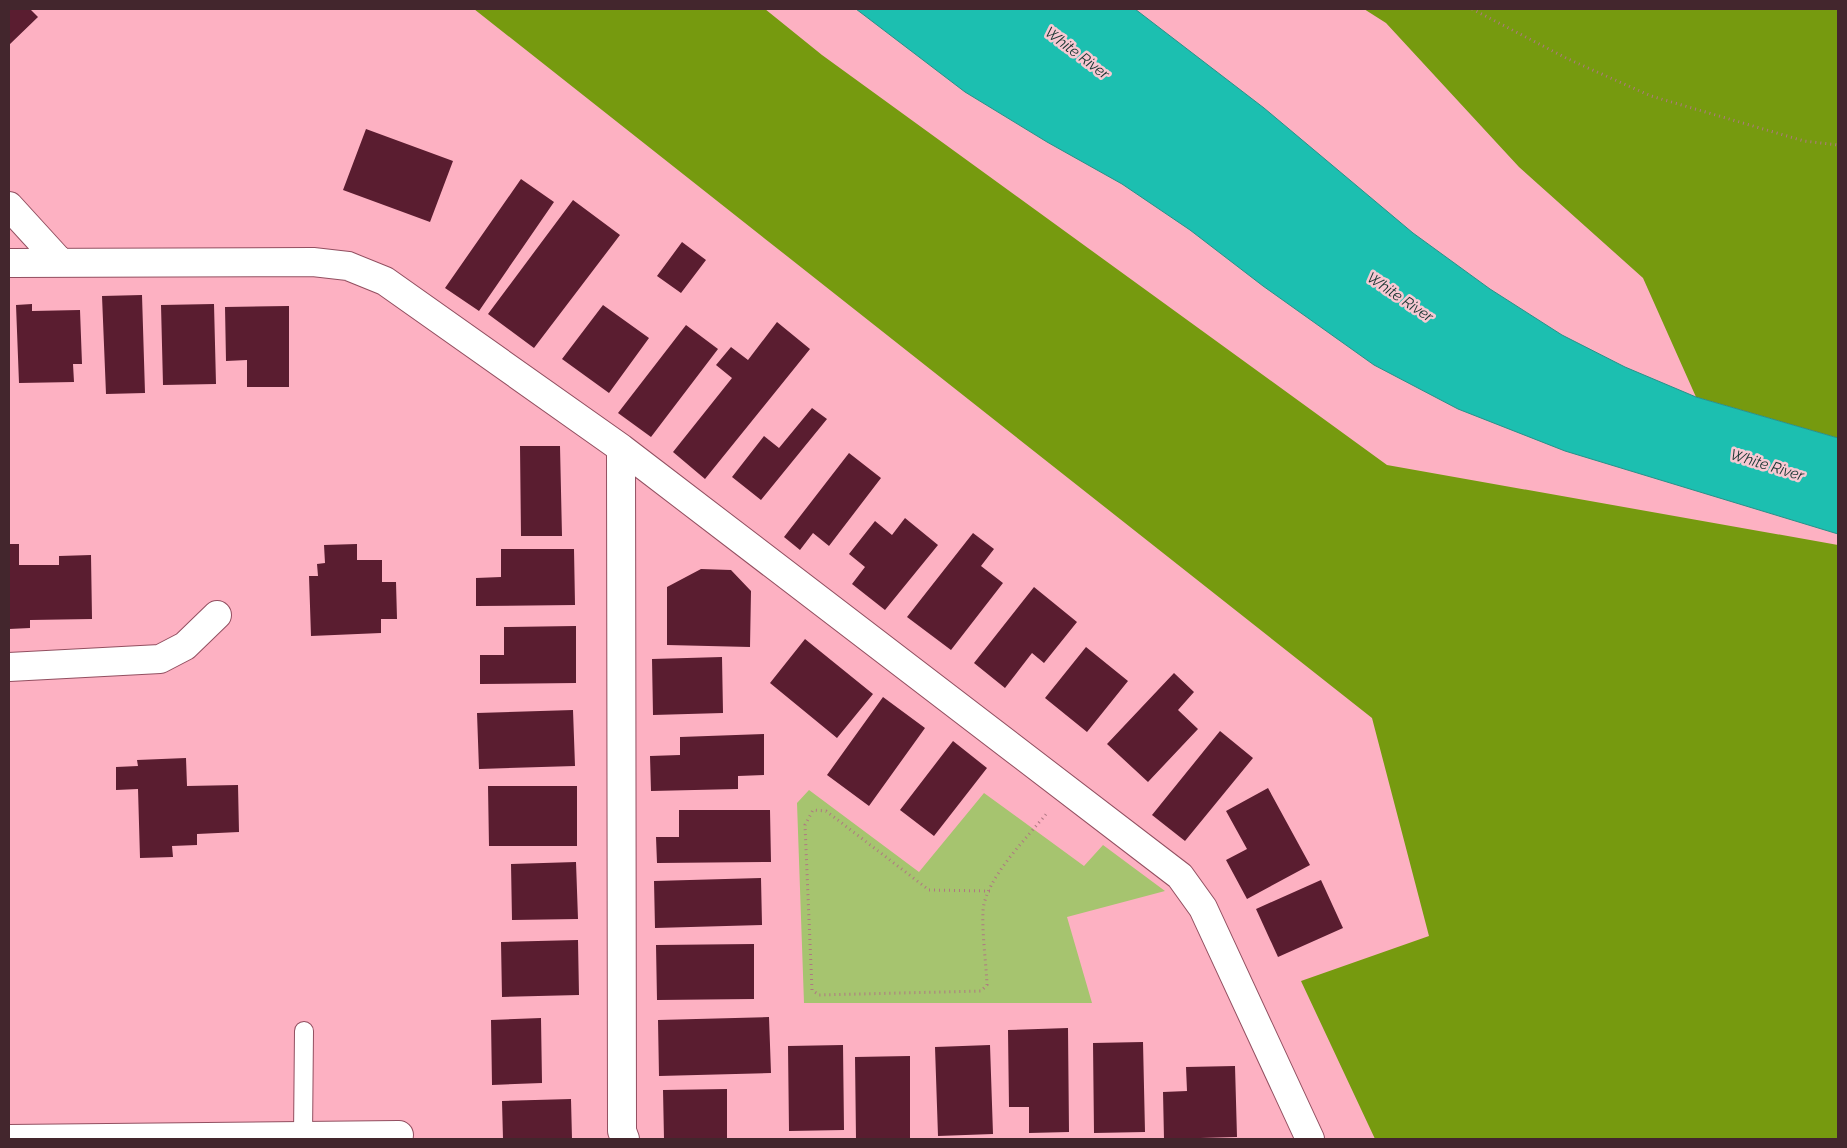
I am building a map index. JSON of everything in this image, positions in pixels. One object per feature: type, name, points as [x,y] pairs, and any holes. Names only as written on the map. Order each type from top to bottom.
[{"type":"street","points":[[9,206],[61,263]]},
{"type":"street","points":[[9,263],[313,262],[348,266],[385,281],[621,448],[1180,876],[1203,908],[1310,1139]]},
{"type":"street","points":[[621,448],[622,1131],[625,1139]]},
{"type":"street","points":[[9,667],[160,659],[184,646],[217,616]]},
{"type":"street","points":[[9,1139],[399,1135]]},
{"type":"lane","points":[[304,1031],[304,1136]]},
{"type":"path","points":[[1472,9],[1568,59],[1651,96],[1804,141],[1838,145]]},
{"type":"path","points":[[990,891],[928,890],[826,811],[813,810],[805,825],[812,990],[819,995],[980,990],[987,985],[983,910],[996,875],[1067,789]]},
{"type":"shaded area","points":[[474,9],[765,9],[822,55],[1387,465],[1838,545],[1838,1139],[1375,1139],[1301,981],[1429,936],[1372,718]]},
{"type":"shaded area","points":[[1364,9],[1838,9],[1838,438],[1696,397],[1643,278],[1519,167],[1386,23]]},
{"type":"shaded area","points":[[809,790],[919,872],[984,793],[1084,866],[1103,845],[1165,891],[1067,917],[1092,1003],[804,1003],[797,803]]},
{"type":"water","name":"White River","points":[[856,9],[1135,9],[1264,108],[1413,233],[1490,289],[1562,335],[1625,367],[1696,397],[1838,438],[1838,534],[1565,451],[1458,409],[1374,365],[1263,286],[1190,230],[1122,184],[1047,142],[965,92]]},
{"type":"building","points":[[9,9],[30,9],[38,17],[9,45]]},
{"type":"building","points":[[366,129],[453,161],[430,222],[343,190]]},
{"type":"building","points":[[521,179],[554,202],[479,311],[445,288]]},
{"type":"building","points":[[573,200],[620,235],[534,348],[488,314]]},
{"type":"building","points":[[682,242],[706,260],[681,293],[657,276]]},
{"type":"building","points":[[142,295],[145,393],[106,394],[102,296]]},
{"type":"building","points":[[32,304],[32,311],[80,310],[82,364],[73,364],[74,382],[19,383],[16,305]]},
{"type":"building","points":[[214,304],[216,384],[163,385],[161,305]]},
{"type":"building","points":[[603,305],[649,338],[609,393],[562,359]]},
{"type":"building","points":[[289,306],[289,387],[247,387],[247,360],[226,361],[225,307]]},
{"type":"building","points":[[777,322],[810,349],[705,479],[673,452],[732,378],[716,365],[731,347],[748,360]]},
{"type":"building","points":[[686,325],[718,349],[651,437],[618,413]]},
{"type":"building","points":[[812,408],[827,419],[761,500],[732,477],[764,436],[779,448]]},
{"type":"building","points":[[520,446],[560,446],[562,536],[521,536]]},
{"type":"building","points":[[849,453],[881,478],[829,546],[813,533],[800,550],[784,537]]},
{"type":"building","points":[[905,518],[938,545],[885,610],[852,584],[865,567],[849,554],[875,521],[892,535]]},
{"type":"building","points":[[973,533],[994,549],[981,566],[1003,583],[951,650],[907,617]]},
{"type":"building","points":[[9,544],[19,544],[19,565],[59,565],[59,556],[91,555],[92,619],[30,620],[30,628],[9,629]]},
{"type":"building","points":[[357,544],[357,560],[382,560],[382,582],[396,582],[397,619],[381,619],[381,633],[311,636],[309,576],[318,576],[317,564],[325,563],[324,545]]},
{"type":"building","points":[[501,549],[574,549],[575,605],[476,606],[476,578],[501,577]]},
{"type":"building","points":[[701,569],[731,570],[751,591],[750,647],[667,645],[667,587]]},
{"type":"building","points":[[1034,587],[1077,622],[1044,663],[1032,653],[1005,688],[974,663]]},
{"type":"building","points":[[576,626],[576,683],[480,684],[480,655],[504,655],[504,627]]},
{"type":"building","points":[[805,639],[873,694],[837,738],[770,683]]},
{"type":"building","points":[[1086,647],[1128,681],[1087,732],[1045,698]]},
{"type":"building","points":[[722,657],[723,713],[653,715],[652,659]]},
{"type":"building","points":[[1174,673],[1194,692],[1178,710],[1198,729],[1148,782],[1107,744]]},
{"type":"building","points":[[883,697],[925,728],[869,806],[827,775]]},
{"type":"building","points":[[573,710],[575,766],[479,769],[477,713]]},
{"type":"building","points":[[1220,731],[1253,758],[1185,841],[1152,815]]},
{"type":"building","points":[[764,734],[764,775],[738,776],[738,789],[651,791],[650,756],[680,755],[680,737]]},
{"type":"building","points":[[953,741],[987,768],[934,836],[900,810]]},
{"type":"building","points":[[186,758],[187,786],[238,785],[239,832],[197,834],[197,845],[172,846],[173,857],[140,858],[138,789],[116,790],[116,767],[138,766],[137,760]]},
{"type":"building","points":[[488,786],[577,786],[577,846],[489,846]]},
{"type":"building","points":[[1268,788],[1310,865],[1247,899],[1226,860],[1247,849],[1226,811]]},
{"type":"building","points":[[679,810],[770,810],[771,862],[657,863],[656,837],[679,837]]},
{"type":"building","points":[[576,862],[578,919],[512,920],[511,864]]},
{"type":"building","points":[[761,878],[762,925],[655,928],[654,881]]},
{"type":"building","points":[[1321,880],[1343,928],[1278,957],[1256,909]]},
{"type":"building","points":[[578,940],[579,995],[502,997],[501,942]]},
{"type":"building","points":[[754,944],[754,999],[657,1000],[656,945]]},
{"type":"building","points":[[769,1017],[771,1073],[659,1076],[658,1020]]},
{"type":"building","points":[[541,1018],[542,1083],[492,1085],[491,1020]]},
{"type":"building","points":[[1068,1028],[1069,1132],[1029,1133],[1029,1107],[1009,1107],[1008,1030]]},
{"type":"building","points":[[1143,1042],[1145,1132],[1094,1133],[1093,1043]]},
{"type":"building","points":[[843,1045],[844,1130],[789,1131],[788,1046]]},
{"type":"building","points":[[990,1045],[993,1134],[938,1136],[935,1047]]},
{"type":"building","points":[[910,1056],[910,1139],[856,1139],[855,1057]]},
{"type":"building","points":[[1235,1066],[1237,1137],[1164,1139],[1163,1092],[1187,1091],[1186,1067]]},
{"type":"building","points":[[727,1089],[727,1139],[664,1139],[663,1090]]},
{"type":"building","points":[[571,1099],[572,1139],[503,1139],[502,1101]]}]
